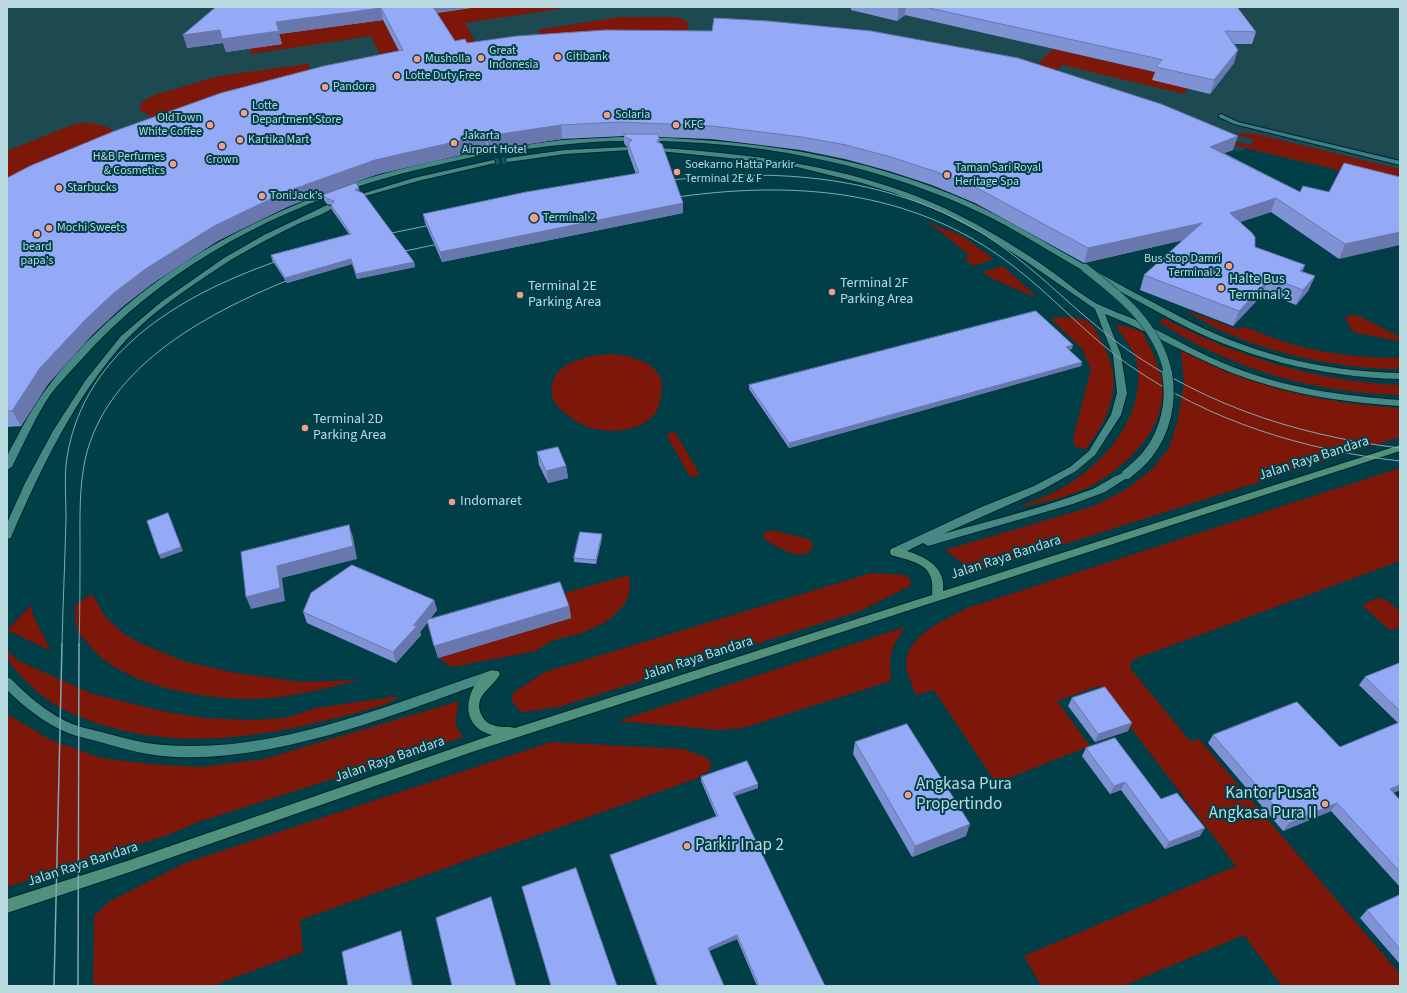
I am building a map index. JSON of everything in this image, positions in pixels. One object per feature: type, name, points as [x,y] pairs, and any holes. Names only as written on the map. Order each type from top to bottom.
[{"type":"main road","name":"Jalan Raya Bandara","points":[[7,906],[127,867],[472,747],[1400,448]]},
{"type":"main road","points":[[895,552],[923,560],[930,566],[938,580],[937,596]]},
{"type":"main road","points":[[494,674],[476,693],[474,710],[478,722],[484,727],[495,732],[524,731]]},
{"type":"street","points":[[1221,116],[1236,123],[1400,163]]},
{"type":"street","points":[[503,150],[550,143],[638,139],[707,141],[787,150],[872,170],[938,192],[1004,222],[1202,332],[1228,344],[1280,362],[1349,374],[1400,376]]},
{"type":"street","points":[[508,160],[565,152],[628,150]]},
{"type":"street","points":[[661,150],[722,154],[781,162],[820,170],[896,192],[929,204],[997,239],[1038,265],[1098,307],[1135,322],[1199,356],[1245,375],[1305,391],[1340,398],[1400,403]]},
{"type":"street","points":[[7,467],[36,411],[54,384],[81,352],[135,302],[190,262],[253,228],[318,198],[412,168],[487,152]]},
{"type":"street","points":[[362,195],[416,179],[493,162]]},
{"type":"street","points":[[7,535],[20,503],[74,403],[95,372],[125,337],[154,311],[212,268],[277,231],[330,207]]},
{"type":"street","points":[[895,552],[1069,502],[1101,490],[1127,474],[1148,454],[1160,435],[1167,418],[1171,399],[1169,378],[1158,346],[1140,316],[1113,290],[1085,268]]},
{"type":"street","points":[[895,552],[983,511],[1038,488],[1073,469],[1092,453],[1116,414],[1122,393],[1117,354],[1098,307]]},
{"type":"street","points":[[7,682],[18,694],[68,728],[131,746],[170,751],[209,750],[259,745],[309,734],[385,713],[494,674]]},
{"type":"shaded area","points":[[7,7],[1400,7],[1400,185],[1246,148],[1238,152],[1233,150],[1206,160],[1293,205],[1221,228],[1200,256],[1179,241],[1081,264],[1032,234],[970,203],[905,178],[835,158],[749,144],[668,138],[590,139],[501,148],[411,166],[344,186],[312,198],[251,226],[131,302],[77,352],[50,383],[24,426],[7,427]]},
{"type":"shaded area","points":[[478,7],[571,7],[465,23],[478,47],[543,37],[537,30],[620,17],[680,18],[688,23],[688,34],[457,53],[432,13]]},
{"type":"shaded area","points":[[383,20],[405,63],[169,127],[140,110],[140,105],[154,95],[219,76],[308,64],[312,72],[383,61],[371,36],[251,54],[250,48],[282,44],[279,34]]},
{"type":"shaded area","points":[[1053,49],[1158,73],[1153,80],[1188,88],[1184,94],[1062,65],[1055,72],[1034,67]]},
{"type":"shaded area","points":[[80,123],[95,124],[107,127],[131,141],[7,195],[7,151]]},
{"type":"shaded area","points":[[1239,133],[1256,134],[1400,169],[1400,185],[1233,145],[1233,141],[1250,145],[1254,139],[1237,135]]},
{"type":"shaded area","points":[[925,221],[962,236],[994,259],[973,266],[964,258],[970,256]]},
{"type":"shaded area","points":[[1003,266],[1038,298],[997,281],[982,272]]},
{"type":"shaded area","points":[[1186,310],[1240,330],[1242,326],[1285,342],[1304,347],[1345,355],[1400,358],[1400,369],[1347,366],[1288,354],[1260,346],[1232,335]]},
{"type":"shaded area","points":[[1345,316],[1359,316],[1400,337],[1400,341],[1355,333],[1351,329]]},
{"type":"shaded area","points":[[1053,318],[1082,319],[1091,324],[1103,344],[1113,372],[1112,399],[1108,411],[1102,424],[1086,449],[1075,447],[1073,439],[1091,369],[1082,349],[1052,320]]},
{"type":"shaded area","points":[[1163,318],[1219,344],[1278,365],[1338,379],[1400,385],[1400,395],[1336,389],[1274,375],[1244,365],[1186,339],[1159,322]]},
{"type":"shaded area","points":[[1115,324],[1142,331],[1153,353],[1161,375],[1163,391],[1162,405],[1158,418],[1143,442],[1134,453],[1101,480],[1072,494],[1018,508],[1062,488],[1078,478],[1094,465],[1108,451],[1130,417],[1136,399],[1138,379],[1136,360],[1130,346]]},
{"type":"shaded area","points":[[1181,350],[1234,374],[1287,391],[1342,402],[1400,408],[1400,437],[968,575],[961,562],[945,550],[1094,506],[1128,488],[1151,470],[1169,448],[1178,419],[1184,383]]},
{"type":"shaded area","points":[[613,354],[631,357],[648,364],[660,376],[662,385],[659,405],[654,415],[635,427],[612,431],[601,430],[579,423],[558,407],[552,394],[553,383],[557,374],[564,367],[583,358]]},
{"type":"shaded area","points":[[675,432],[700,475],[690,477],[666,434]]},
{"type":"shaded area","points":[[1400,468],[1400,561],[1132,660],[1130,668],[1190,741],[1199,739],[1400,974],[1400,986],[1282,986],[1244,935],[1123,986],[1041,986],[1024,956],[1236,866],[1099,686],[1057,701],[1090,746],[996,783],[934,690],[916,695],[906,666],[907,655],[912,646],[919,637],[938,623],[967,608]]},
{"type":"shaded area","points":[[772,530],[809,539],[813,545],[810,551],[804,554],[790,552],[763,538],[764,533]]},
{"type":"shaded area","points":[[871,573],[905,575],[911,580],[910,586],[860,611],[559,707],[524,712],[520,711],[511,700],[514,692],[545,672]]},
{"type":"shaded area","points":[[629,575],[630,590],[625,604],[608,621],[582,633],[551,641],[536,651],[452,667],[438,658],[571,618],[561,594]]},
{"type":"shaded area","points":[[92,594],[106,618],[124,634],[144,645],[186,662],[236,673],[301,682],[360,680],[301,694],[255,699],[221,698],[178,691],[156,685],[116,668],[99,655],[79,634],[75,617],[75,605]]},
{"type":"shaded area","points":[[1378,598],[1388,601],[1400,612],[1400,627],[1393,630],[1388,629],[1362,605]]},
{"type":"shaded area","points":[[31,605],[33,615],[51,651],[7,630]]},
{"type":"shaded area","points":[[905,627],[893,647],[890,664],[891,681],[743,728],[718,730],[618,721]]},
{"type":"shaded area","points":[[7,651],[19,661],[93,694],[166,712],[204,718],[253,720],[285,718],[316,708],[398,696],[390,702],[367,710],[282,730],[215,738],[148,736],[115,729],[83,718],[53,704],[34,689],[17,672],[9,660]]},
{"type":"shaded area","points":[[459,701],[456,725],[464,737],[198,822],[168,835],[7,887],[7,714],[51,740],[101,758],[149,764],[201,767],[264,759]]},
{"type":"shaded area","points":[[551,742],[684,749],[705,757],[711,762],[710,770],[695,779],[300,920],[303,952],[212,986],[93,986],[94,916],[110,901],[185,863]]},
{"type":"building","points":[[216,7],[433,7],[455,41],[465,39],[467,43],[517,36],[606,30],[712,31],[714,18],[768,21],[871,31],[1018,58],[1161,104],[1238,136],[1210,147],[1300,192],[1303,186],[1329,192],[1344,163],[1400,177],[1400,232],[1345,244],[1276,198],[1230,213],[1255,237],[1255,247],[1305,265],[1300,271],[1315,276],[1303,290],[1282,282],[1280,284],[1268,280],[1239,311],[1144,275],[1202,223],[1088,248],[977,188],[934,171],[891,157],[846,145],[802,137],[712,126],[620,122],[561,125],[487,136],[485,135],[375,160],[285,192],[214,226],[147,268],[115,292],[86,319],[40,368],[12,411],[7,411],[7,178],[30,166],[112,132],[221,93],[324,66],[403,50],[381,8],[276,22],[279,31],[222,39],[220,30],[183,35]]},
{"type":"building","points":[[925,7],[1237,7],[1256,32],[1225,31],[1238,50],[1214,80],[1156,67],[1162,60]]},
{"type":"building","points":[[624,134],[658,134],[659,138],[657,142],[662,144],[683,203],[440,252],[423,214],[526,192],[639,173],[628,143],[632,140],[625,137]]},
{"type":"building","points":[[356,183],[359,188],[355,190],[363,193],[414,262],[356,274],[351,259],[285,278],[271,255],[351,234],[331,205],[334,201],[323,195]]},
{"type":"building","points":[[1036,311],[1073,345],[1066,347],[1082,362],[789,443],[749,385]]},
{"type":"building","points":[[558,447],[566,466],[546,471],[537,452]]},
{"type":"building","points":[[168,513],[181,547],[159,555],[147,521]]},
{"type":"building","points":[[349,525],[353,546],[277,566],[280,588],[246,597],[241,552]]},
{"type":"building","points":[[580,532],[602,534],[596,560],[574,558]]},
{"type":"building","points":[[352,565],[434,600],[413,626],[418,625],[393,652],[303,612],[311,593]]},
{"type":"building","points":[[560,582],[569,606],[434,646],[427,620]]},
{"type":"building","points":[[1400,663],[1400,711],[1365,677]]},
{"type":"building","points":[[1105,687],[1132,723],[1098,734],[1072,698]]},
{"type":"building","name":"Kantor Pusat Angkasa Pura II","points":[[1297,702],[1340,747],[1400,722],[1400,785],[1390,789],[1400,800],[1400,872],[1337,803],[1289,823],[1213,735]]},
{"type":"building","name":"Angkasa Pura Propertindo","points":[[907,724],[970,824],[915,846],[855,742]]},
{"type":"building","points":[[1115,738],[1161,799],[1177,793],[1205,828],[1169,842],[1125,782],[1114,786],[1086,748]]},
{"type":"building","points":[[747,761],[758,784],[733,793],[825,986],[759,986],[737,935],[708,948],[724,986],[658,986],[610,855],[718,816],[701,777]]},
{"type":"building","points":[[576,868],[617,986],[551,986],[522,887]]},
{"type":"building","points":[[1400,895],[1400,949],[1367,910]]},
{"type":"building","points":[[491,897],[516,986],[452,986],[436,918]]},
{"type":"building","points":[[401,931],[412,986],[348,986],[342,952]]},
{"type":"tunnel","points":[[487,152],[503,150]]},
{"type":"tunnel","points":[[493,162],[508,160]]},
{"type":"tram line","points":[[664,181],[742,175],[820,179],[858,185],[895,195],[932,208],[987,236],[1022,262],[1105,333],[1138,357],[1172,378],[1208,396],[1244,411],[1282,424],[1320,434],[1400,448]]},
{"type":"tram line","points":[[670,198],[761,190],[805,191],[849,196],[892,205],[933,220],[973,239],[1027,277],[1114,354],[1160,385],[1191,402],[1224,417],[1293,441],[1364,456],[1400,461]]},
{"type":"tram line","points":[[382,235],[426,226]]},
{"type":"tram line","points":[[395,253],[434,245]]},
{"type":"tram line","points":[[62,645],[66,464],[78,418],[95,384],[118,355],[146,329],[177,307],[211,288],[247,272],[283,259]]},
{"type":"tram line","points":[[79,645],[81,493],[85,460],[97,426],[115,396],[139,369],[167,345],[198,324],[231,306],[296,277]]},
{"type":"tram line","points":[[54,986],[62,644]]},
{"type":"tram line","points":[[78,986],[79,644]]},
{"type":"place","name":"Citibank","points":[[558,57]]},
{"type":"place","name":"Great Indonesia","points":[[481,58]]},
{"type":"place","name":"Musholla","points":[[417,59]]},
{"type":"place","name":"Lotte Duty Free","points":[[397,76]]},
{"type":"place","name":"Pandora","points":[[325,87]]},
{"type":"place","name":"Lotte Department Store","points":[[244,113]]},
{"type":"place","name":"Solaria","points":[[607,115]]},
{"type":"place","name":"OldTown White Coffee","points":[[210,125]]},
{"type":"place","name":"KFC","points":[[676,125]]},
{"type":"place","name":"Kartika Mart","points":[[240,140]]},
{"type":"place","name":"Jakarta Airport Hotel","points":[[454,143]]},
{"type":"place","name":"Crown","points":[[222,146]]},
{"type":"place","name":"H&B Perfumes & Cosmetics","points":[[173,164]]},
{"type":"place","name":"Soekarno Hatta Parkir Terminal 2E & F","points":[[677,172]]},
{"type":"place","name":"Taman Sari Royal Heritage Spa","points":[[947,175]]},
{"type":"place","name":"Starbucks","points":[[59,188]]},
{"type":"place","name":"ToniJack's","points":[[262,196]]},
{"type":"place","name":"Terminal 2","points":[[534,218]]},
{"type":"place","name":"Mochi Sweets","points":[[49,228]]},
{"type":"place","name":"beard papa's","points":[[37,234]]},
{"type":"place","name":"Bus Stop Damri Terminal 2","points":[[1229,266]]},
{"type":"place","name":"Halte Bus Terminal 2","points":[[1221,288]]},
{"type":"place","name":"Terminal 2F Parking Area","points":[[832,292]]},
{"type":"place","name":"Terminal 2E Parking Area","points":[[520,295]]},
{"type":"place","name":"Terminal 2D Parking Area","points":[[305,428]]},
{"type":"place","name":"Indomaret","points":[[452,502]]},
{"type":"place","name":"Angkasa Pura Propertindo","points":[[908,795]]},
{"type":"place","name":"Kantor Pusat Angkasa Pura II","points":[[1325,804]]},
{"type":"place","name":"Parkir Inap 2","points":[[687,846]]}]
